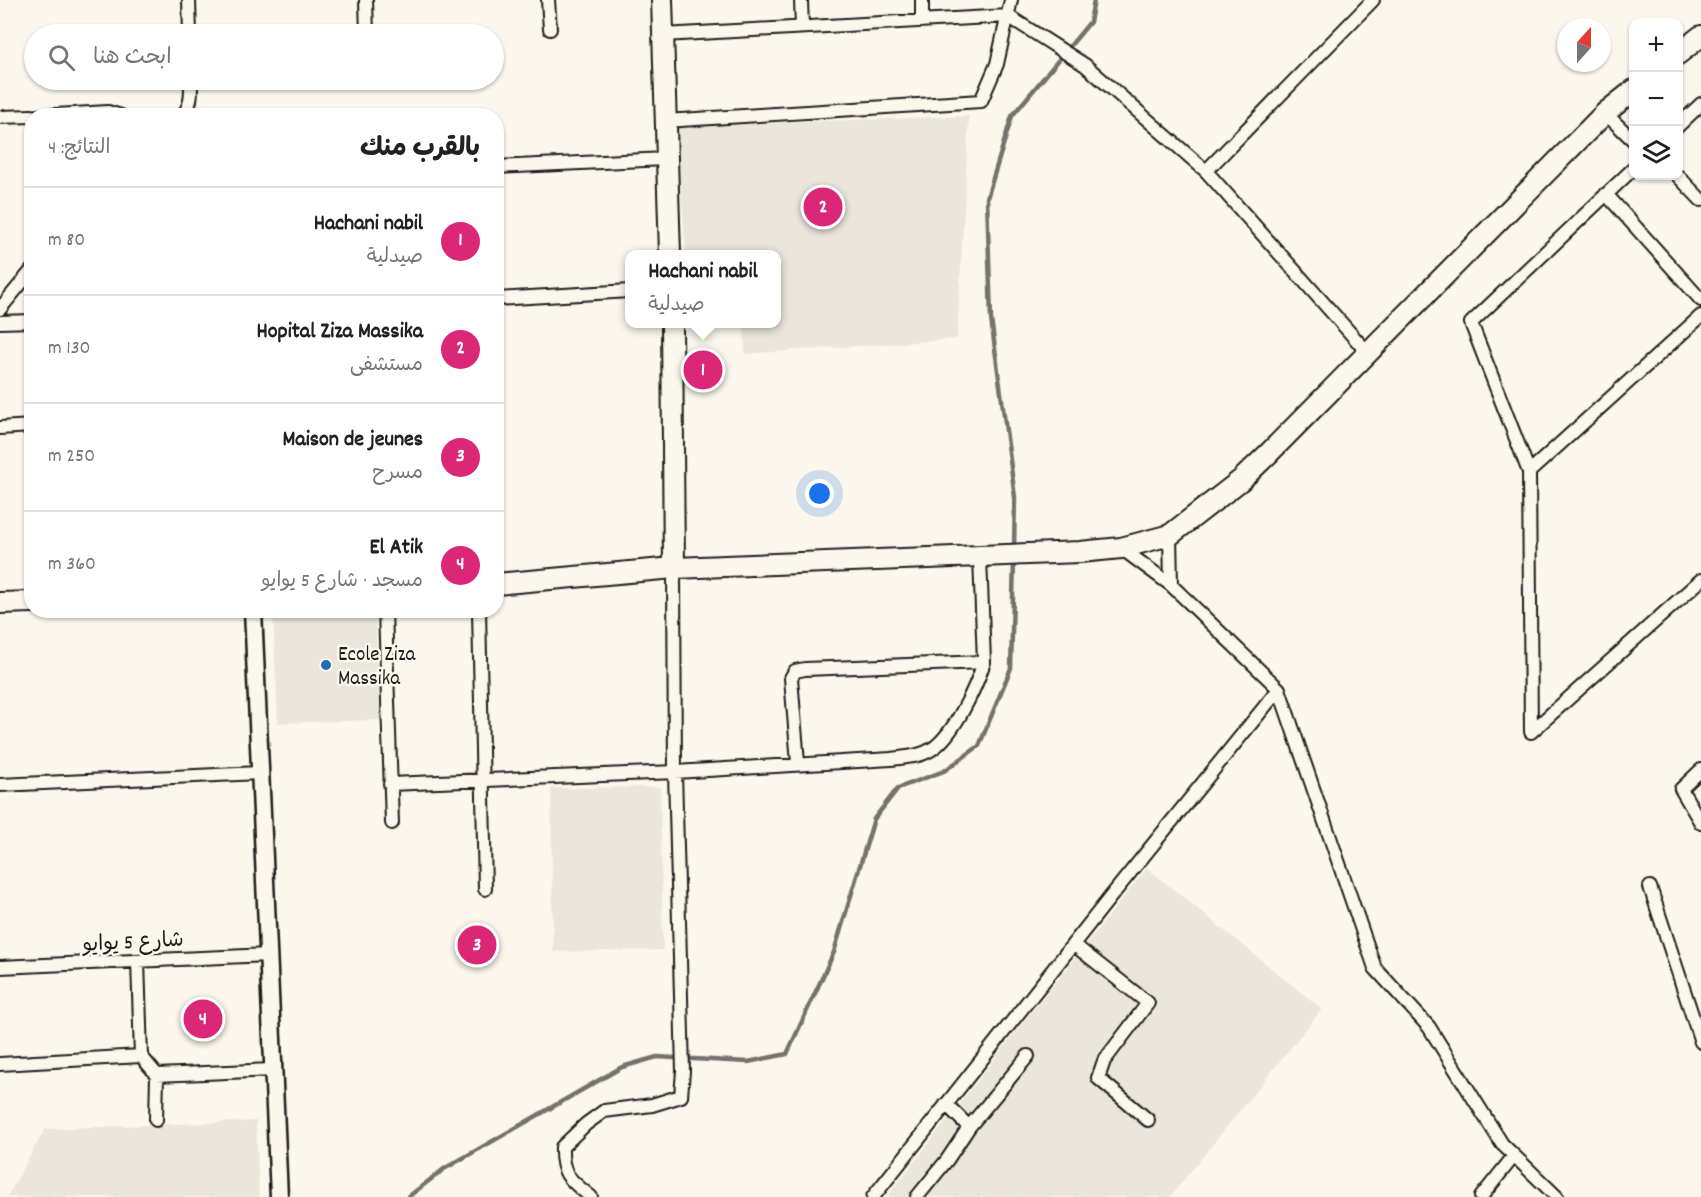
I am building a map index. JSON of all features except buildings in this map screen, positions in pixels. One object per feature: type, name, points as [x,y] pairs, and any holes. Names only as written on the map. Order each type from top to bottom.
[{"type":"main road","points":[[662,0],[670,250]]},
{"type":"main road","points":[[1683,50],[1701,36]]},
{"type":"main road","points":[[504,583],[674,568],[1039,554],[1121,548],[1170,535],[1241,480],[1605,113],[1629,94]]},
{"type":"main road","points":[[672,328],[674,568]]},
{"type":"main road","points":[[0,603],[24,602]]},
{"type":"main road","points":[[253,618],[279,1197]]},
{"type":"street","points":[[189,0],[190,24]]},
{"type":"street","points":[[366,0],[367,24]]},
{"type":"street","points":[[548,0],[550,29]]},
{"type":"street","points":[[801,0],[802,27]]},
{"type":"street","points":[[922,0],[922,21]]},
{"type":"street","points":[[665,121],[981,101],[998,64],[1011,0]]},
{"type":"street","points":[[1206,171],[1373,0]]},
{"type":"street","points":[[663,35],[1008,16],[1084,65],[1206,171],[1368,353]]},
{"type":"street","points":[[188,108],[191,90]]},
{"type":"street","points":[[1683,121],[1701,104]]},
{"type":"street","points":[[1605,113],[1629,136]]},
{"type":"street","points":[[0,117],[24,116]]},
{"type":"street","points":[[504,167],[666,159]]},
{"type":"street","points":[[1629,173],[1471,323],[1529,472],[1531,732],[1701,580]]},
{"type":"street","points":[[1682,180],[1701,200]]},
{"type":"street","points":[[1606,194],[1701,300]]},
{"type":"street","points":[[0,309],[24,280]]},
{"type":"street","points":[[504,298],[625,291]]},
{"type":"street","points":[[1529,472],[1701,316]]},
{"type":"street","points":[[0,322],[24,321]]},
{"type":"street","points":[[0,428],[24,426]]},
{"type":"street","points":[[1170,535],[1171,585]]},
{"type":"street","points":[[1121,548],[1171,585],[1279,689],[1375,968],[1429,1027],[1502,1144],[1557,1197]]},
{"type":"street","points":[[390,784],[482,778],[675,772],[891,759],[915,756],[931,750],[946,736],[977,684],[984,662],[980,556]]},
{"type":"street","points":[[591,1197],[568,1179],[561,1165],[562,1147],[586,1124],[604,1111],[652,1105],[681,1096],[683,1071],[675,772],[674,568]]},
{"type":"street","points":[[385,618],[392,823]]},
{"type":"street","points":[[478,618],[485,889]]},
{"type":"street","points":[[798,763],[791,678],[795,671],[984,662]]},
{"type":"street","points":[[873,1197],[1279,689]]},
{"type":"street","points":[[1701,770],[1681,789],[1701,823]]},
{"type":"street","points":[[0,785],[260,773]]},
{"type":"street","points":[[1650,887],[1701,1042]]},
{"type":"street","points":[[1073,944],[1148,1003],[1104,1061],[1098,1078],[1148,1120]]},
{"type":"street","name":"شارع 5 يوايو","points":[[0,967],[268,955]]},
{"type":"street","points":[[138,961],[141,1056],[157,1075],[156,1120]]},
{"type":"street","points":[[0,1064],[141,1056]]},
{"type":"street","points":[[917,1197],[947,1160],[969,1127],[1028,1056]]},
{"type":"street","points":[[157,1075],[273,1070]]},
{"type":"street","points":[[946,1104],[969,1127]]},
{"type":"street","points":[[1481,1197],[1514,1156]]},
{"type":"shaded area","points":[[969,116],[957,339],[745,354],[744,328],[781,328],[781,250],[686,250],[676,126]]},
{"type":"shaded area","name":"Ecole Ziza Massika","points":[[273,618],[375,618],[380,720],[278,723]]},
{"type":"shaded area","points":[[660,787],[663,950],[553,952],[551,788]]},
{"type":"shaded area","points":[[1147,868],[1322,1009],[1170,1197],[887,1197],[1017,1030]]},
{"type":"shaded area","points":[[256,1121],[259,1197],[7,1197],[45,1129]]},
{"type":"waterway","points":[[1014,549],[1015,497],[991,319],[987,198],[1012,116],[1090,22],[1094,0]]},
{"type":"waterway","points":[[408,1197],[444,1169],[622,1067],[657,1057],[748,1062],[787,1054],[834,952],[874,819],[898,788],[944,771],[979,746],[1011,668],[1014,560]]},
{"type":"place","name":"Hopital Ziza Massika","points":[[823,207]]},
{"type":"place","name":"Hachani nabil","points":[[703,370]]},
{"type":"place","name":"Ecole Ziza Massika","points":[[326,665]]},
{"type":"place","name":"Maison de jeunes","points":[[477,945]]},
{"type":"place","name":"El Atik","points":[[203,1019]]}]
